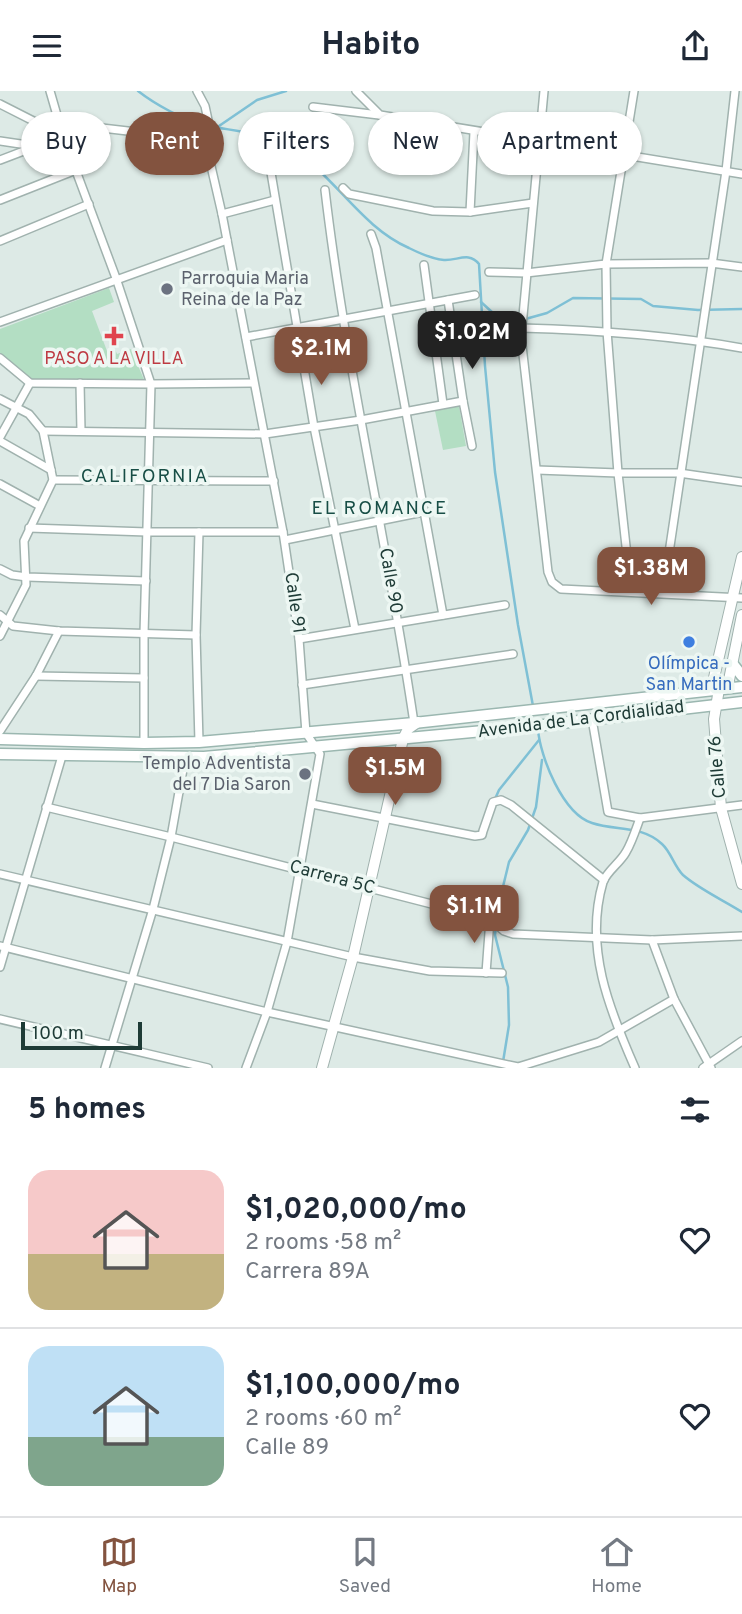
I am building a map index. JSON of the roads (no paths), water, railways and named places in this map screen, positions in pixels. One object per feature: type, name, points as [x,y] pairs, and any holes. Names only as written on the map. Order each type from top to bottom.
[{"type":"main road","points":[[732,663],[742,676]]},
{"type":"main road","name":"Avenida de La Cordialidad","points":[[0,739],[199,742],[546,709],[742,687]]},
{"type":"main road","name":"Avenida de La Cordialidad","points":[[0,754],[185,758],[527,727],[742,702]]},
{"type":"street","points":[[50,91],[57,112]]},
{"type":"street","points":[[356,91],[377,112]]},
{"type":"street","points":[[542,112],[544,91]]},
{"type":"street","points":[[632,112],[635,91]]},
{"type":"street","points":[[663,593],[726,171],[735,91]]},
{"type":"street","points":[[201,93],[206,112]]},
{"type":"street","points":[[0,104],[21,114]]},
{"type":"street","points":[[313,107],[368,114]]},
{"type":"street","points":[[463,130],[477,132]]},
{"type":"street","points":[[470,212],[474,132]]},
{"type":"street","points":[[0,141],[21,144]]},
{"type":"street","points":[[0,160],[21,152]]},
{"type":"street","points":[[642,158],[742,174]]},
{"type":"street","points":[[0,200],[63,175]]},
{"type":"street","points":[[78,175],[116,278],[150,384],[144,743]]},
{"type":"street","name":"Calle 91","points":[[214,175],[284,536],[299,639],[306,733],[316,748]]},
{"type":"street","points":[[271,175],[314,427],[355,629]]},
{"type":"street","points":[[535,175],[522,328],[548,572],[552,582],[561,589],[737,597]]},
{"type":"street","points":[[622,175],[606,264],[607,331],[618,473],[632,592]]},
{"type":"street","points":[[343,188],[349,194],[433,211],[470,212],[533,203]]},
{"type":"street","name":"Calle 90","points":[[325,190],[342,318],[416,722]]},
{"type":"street","points":[[222,213],[275,200]]},
{"type":"street","points":[[0,241],[89,204]]},
{"type":"street","points":[[371,234],[376,248],[443,615]]},
{"type":"street","points":[[0,322],[227,240]]},
{"type":"street","points":[[489,272],[526,274],[606,264],[711,263],[742,267]]},
{"type":"street","points":[[424,265],[443,404]]},
{"type":"street","points":[[246,337],[475,295]]},
{"type":"street","points":[[448,300],[472,446]]},
{"type":"street","points":[[522,328],[607,331],[699,340],[742,348]]},
{"type":"street","points":[[0,358],[30,383],[253,383]]},
{"type":"street","points":[[30,383],[0,439],[51,470]]},
{"type":"street","points":[[80,383],[81,431]]},
{"type":"street","points":[[0,399],[29,414],[43,431],[53,480],[24,541],[26,586],[0,636]]},
{"type":"street","points":[[43,431],[265,434],[463,401]]},
{"type":"street","points":[[537,470],[679,473],[742,482]]},
{"type":"street","points":[[53,480],[274,481]]},
{"type":"street","points":[[0,484],[40,506]]},
{"type":"street","points":[[29,528],[199,531],[284,536],[335,530],[423,512]]},
{"type":"street","points":[[199,531],[196,635],[199,742]]},
{"type":"street","name":"Calle 76","points":[[719,689],[713,682],[737,597],[742,557]]},
{"type":"street","points":[[0,569],[12,575],[27,577],[146,580]]},
{"type":"street","points":[[299,639],[505,605]]},
{"type":"street","points":[[0,615],[17,627],[59,631],[196,635]]},
{"type":"street","name":"Calle 76","points":[[742,615],[729,680],[719,689],[715,704],[714,725],[721,808],[742,884]]},
{"type":"street","points":[[0,731],[36,676],[59,631]]},
{"type":"street","points":[[302,685],[513,654]]},
{"type":"street","points":[[36,676],[144,678]]},
{"type":"street","points":[[592,719],[608,812],[640,818],[742,804]]},
{"type":"street","points":[[322,1068],[353,957],[403,739],[408,729],[416,722]]},
{"type":"street","points":[[246,1068],[267,1012],[286,942],[320,754],[316,748]]},
{"type":"street","points":[[0,967],[3,947],[26,881],[62,756]]},
{"type":"street","points":[[105,1068],[153,909],[171,837],[185,758]]},
{"type":"street","points":[[312,804],[469,835],[482,835],[493,801],[498,799],[505,801],[604,880]]},
{"type":"street","name":"Carrera 5C","points":[[46,807],[491,919],[504,931],[652,940],[742,936]]},
{"type":"street","points":[[635,1068],[619,1032],[597,961],[595,938],[604,880],[625,854],[640,818]]},
{"type":"street","points":[[0,874],[353,957],[430,971],[502,973]]},
{"type":"street","points":[[486,973],[491,919]]},
{"type":"street","points":[[652,940],[674,999],[708,1067],[742,1041]]},
{"type":"street","points":[[3,947],[267,1012],[518,1068],[599,1042],[674,999]]},
{"type":"street","points":[[0,1019],[208,1068]]},
{"type":"waterway","points":[[138,91],[170,111],[204,125],[278,141],[303,157],[391,238],[431,257],[444,260],[467,257],[479,264],[495,472],[533,706]]},
{"type":"waterway","points":[[224,123],[257,100],[286,91]]},
{"type":"waterway","points":[[481,302],[493,313],[511,323],[547,313],[573,298],[641,299],[653,306],[698,310],[742,309]]},
{"type":"waterway","points":[[538,729],[548,769],[563,797],[581,818],[592,823],[637,831],[654,838],[665,847],[683,875],[742,912]]},
{"type":"waterway","points":[[495,799],[499,790],[539,740]]},
{"type":"waterway","points":[[502,1068],[509,1025],[508,987],[495,935],[498,907],[509,862],[528,830],[536,807],[542,760]]},
{"type":"place","name":"Parroquia Maria Reina de la Paz","points":[[167,289]]},
{"type":"place","name":"PASO A LA VILLA","points":[[114,336]]},
{"type":"place","name":"Olímpica - San Martin","points":[[689,642]]},
{"type":"place","name":"Templo Adventista del 7 Dia Saron","points":[[305,774]]},
{"type":"district","name":"CALIFORNIA","points":[[145,477]]},
{"type":"district","name":"EL ROMANCE","points":[[380,509]]}]
